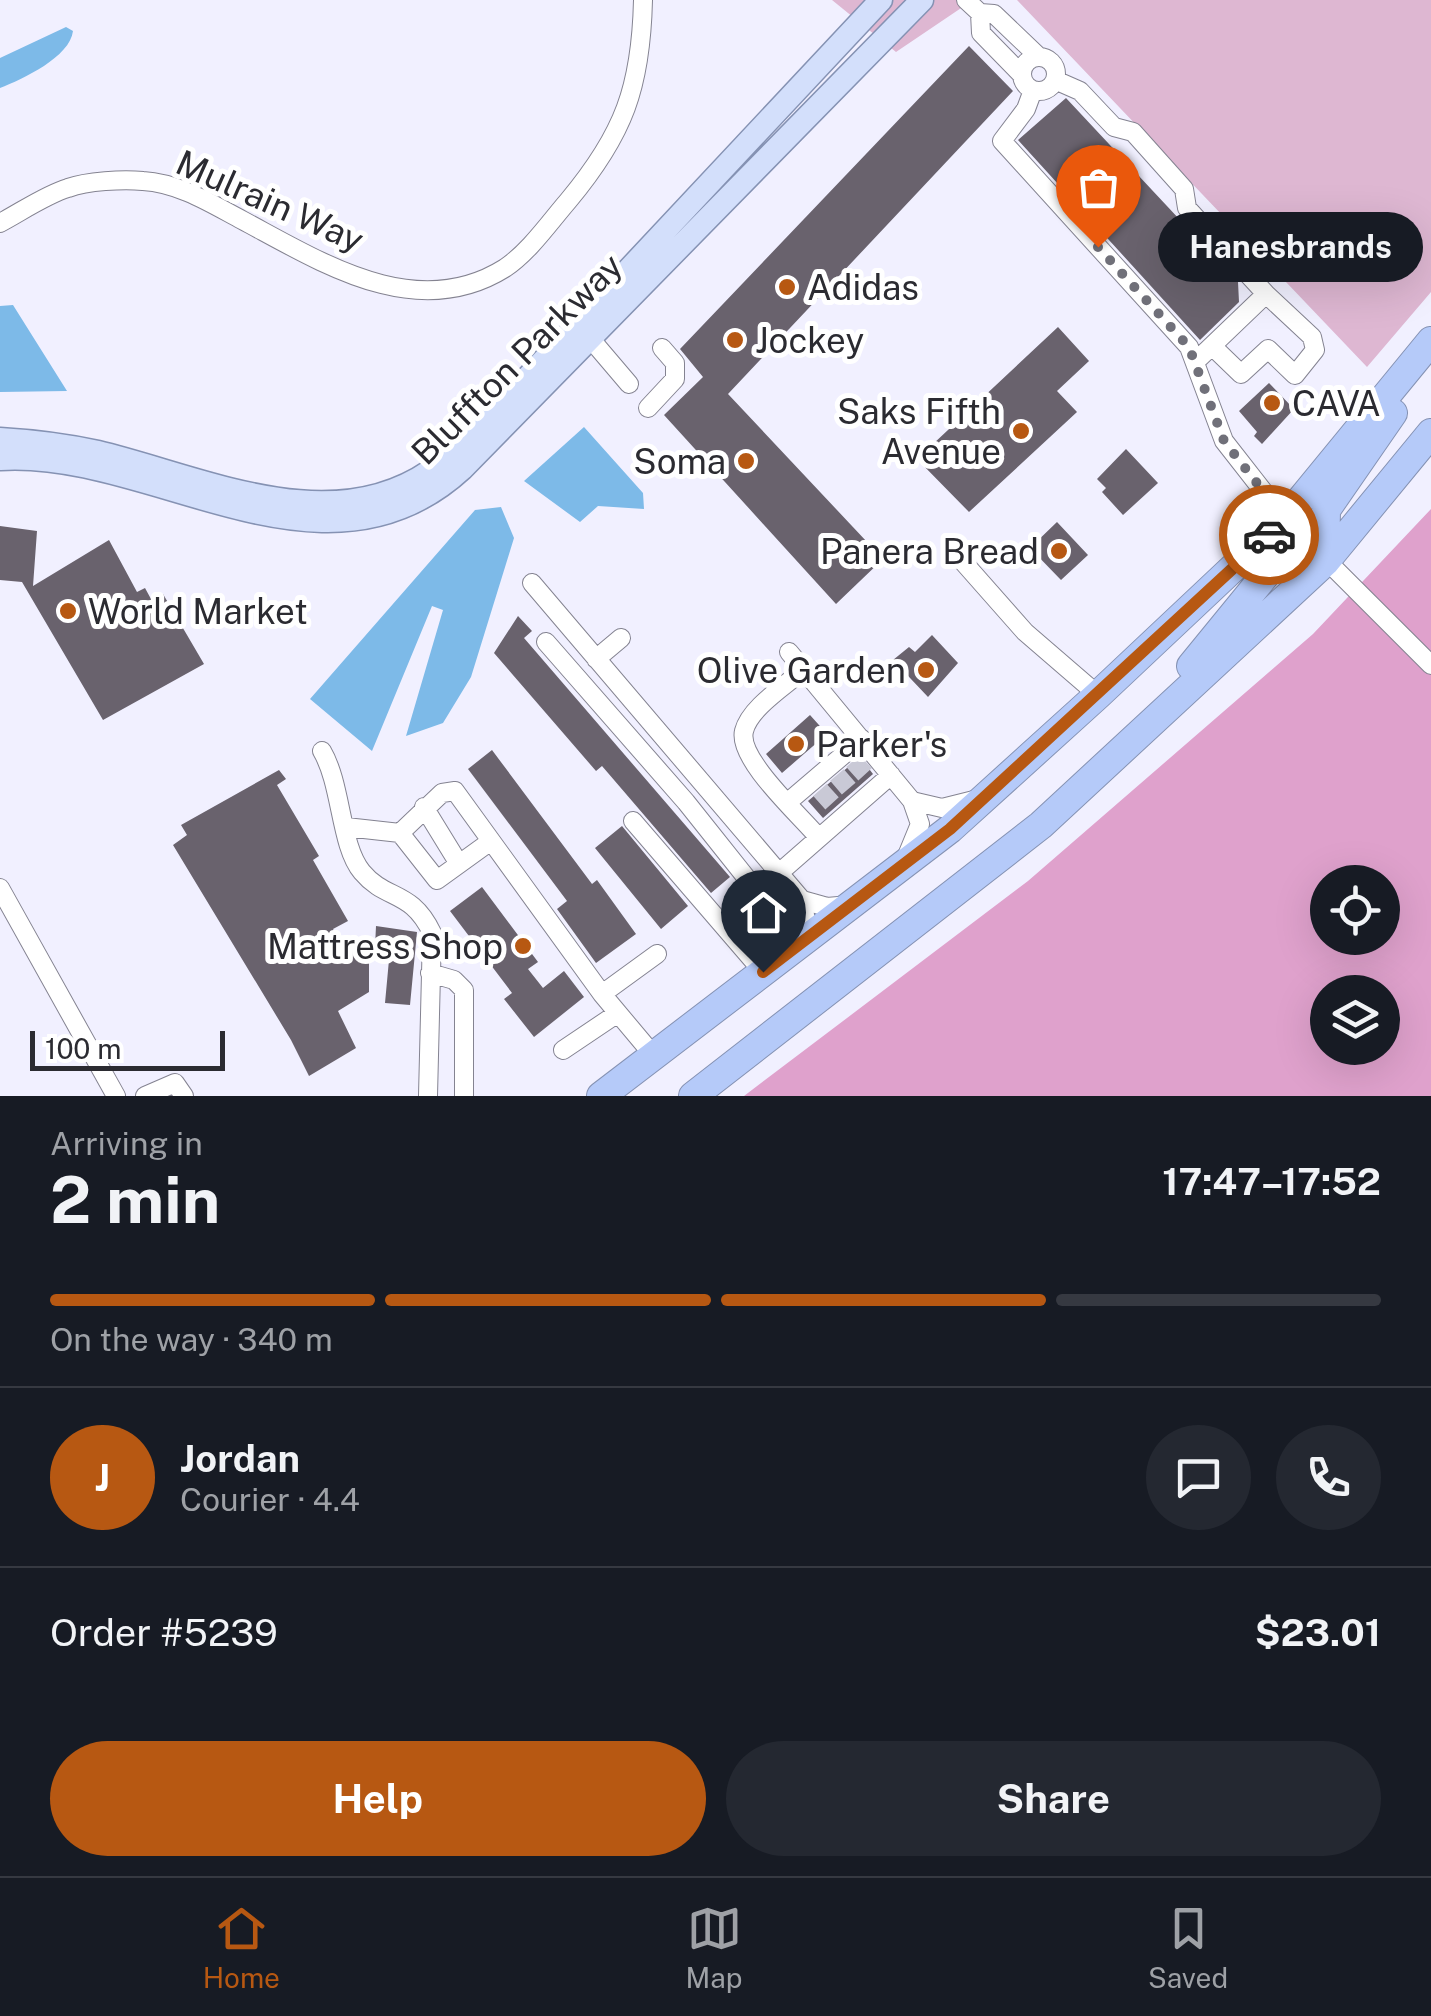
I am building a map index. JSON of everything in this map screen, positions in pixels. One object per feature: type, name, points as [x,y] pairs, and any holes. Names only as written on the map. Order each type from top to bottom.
[{"type":"highway","points":[[601,1096],[897,870],[1098,695],[1285,519],[1431,341]]},
{"type":"highway","points":[[1325,562],[1326,510],[1431,359]]},
{"type":"highway","points":[[693,1096],[1041,825],[1325,562],[1431,433]]},
{"type":"highway","points":[[1120,752],[1276,562],[1285,519]]},
{"type":"main road","name":"Bluffton Parkway","points":[[0,440],[35,441],[98,452],[262,496],[315,502],[390,490],[427,474],[460,448],[513,393],[881,0]]},
{"type":"main road","name":"Bluffton Parkway","points":[[0,459],[92,470],[286,519],[330,521],[383,514],[416,504],[440,490],[922,0]]},
{"type":"street","name":"Mulrain Way","points":[[0,223],[68,187],[144,181],[192,193],[338,272],[380,285],[428,292],[459,286],[505,268],[541,234],[596,168],[632,92],[642,56],[643,0]]},
{"type":"street","points":[[973,7],[994,14],[1038,57],[1055,66],[1055,80],[1046,90],[1028,82],[981,32],[973,7]]},
{"type":"street","points":[[1038,57],[1027,62],[1026,109],[1002,141],[1189,347],[1224,441],[1285,519],[1431,665]]},
{"type":"street","points":[[1055,80],[1080,91],[1114,127],[1133,132],[1184,189],[1188,208],[1266,294],[1312,337],[1315,350],[1295,374],[1268,349],[1241,374],[1212,346]]},
{"type":"street","points":[[1195,362],[1266,294]]},
{"type":"street","points":[[589,337],[628,384]]},
{"type":"street","points":[[648,408],[675,379],[675,363],[662,348]]},
{"type":"street","points":[[957,555],[1025,632],[1098,695]]},
{"type":"street","points":[[532,583],[802,900],[805,916],[798,946]]},
{"type":"street","points":[[596,659],[621,638]]},
{"type":"street","points":[[546,642],[686,802],[764,900],[727,928]]},
{"type":"street","points":[[790,652],[862,739],[880,781],[928,806],[959,806],[991,792]]},
{"type":"street","points":[[804,669],[756,712],[744,728],[744,745],[754,764],[820,838]]},
{"type":"street","points":[[788,802],[834,770],[862,739]]},
{"type":"street","points":[[322,751],[333,770],[354,857],[362,873],[408,899],[422,912],[432,933],[428,1096]]},
{"type":"street","points":[[779,873],[880,781]]},
{"type":"street","points":[[400,833],[442,793],[455,791],[602,994],[654,1056]]},
{"type":"street","points":[[897,870],[918,836],[920,824],[912,801]]},
{"type":"street","points":[[424,807],[459,864]]},
{"type":"street","points":[[633,820],[763,972]]},
{"type":"street","points":[[346,827],[400,833],[437,880],[491,841]]},
{"type":"street","points":[[0,888],[116,1096]]},
{"type":"street","points":[[802,900],[827,906],[851,905]]},
{"type":"street","points":[[602,994],[657,954]]},
{"type":"street","points":[[430,973],[454,980],[464,990],[464,1096]]},
{"type":"street","points":[[563,1050],[618,1013]]},
{"type":"street","points":[[145,1096],[180,1090]]},
{"type":"shaded area","points":[[832,0],[973,0],[896,52]]},
{"type":"shaded area","points":[[1017,0],[1431,0],[1431,292],[1367,367]]},
{"type":"shaded area","points":[[1431,509],[1431,1096],[744,1096],[1028,881],[1313,634]]},
{"type":"water","points":[[66,27],[73,31],[64,50],[32,73],[0,88],[0,58]]},
{"type":"water","points":[[13,305],[67,391],[0,392],[0,306]]},
{"type":"water","points":[[584,427],[643,493],[644,509],[598,506],[580,522],[524,481]]},
{"type":"water","points":[[501,507],[514,538],[471,677],[443,723],[406,736],[443,610],[432,606],[372,751],[310,699],[475,510]]},
{"type":"building","points":[[969,46],[1013,91],[728,394],[883,559],[836,604],[664,415],[703,377],[680,349]]},
{"type":"building","points":[[1066,98],[1238,282],[1239,302],[1200,340],[1018,140]]},
{"type":"building","points":[[1058,327],[1089,361],[1057,391],[1077,412],[969,512],[917,459]]},
{"type":"building","points":[[1269,383],[1294,409],[1262,444],[1239,411]]},
{"type":"building","points":[[1126,449],[1158,483],[1123,515],[1102,492],[1106,488],[1097,479]]},
{"type":"building","name":"Panera Bread","points":[[1057,522],[1088,555],[1061,580],[1030,548]]},
{"type":"building","points":[[0,526],[37,531],[33,586],[109,540],[137,592],[145,588],[151,599],[163,594],[204,664],[103,720],[22,582],[0,580]]},
{"type":"building","points":[[518,616],[532,631],[524,638],[730,877],[711,893],[602,766],[596,771],[494,653]]},
{"type":"building","name":"Olive Garden","points":[[932,635],[958,663],[928,697],[893,660],[909,647],[915,652]]},
{"type":"building","name":"Parker's","points":[[810,715],[827,734],[782,773],[766,754]]},
{"type":"building","points":[[492,750],[592,884],[597,880],[636,934],[596,963],[557,909],[567,901],[468,769]]},
{"type":"building","name":"Parker's","points":[[860,757],[873,774],[823,818],[808,801]]},
{"type":"building","points":[[279,770],[286,779],[277,785],[319,856],[313,860],[348,921],[333,929],[346,953],[354,948],[359,958],[369,953],[369,992],[338,1011],[356,1048],[309,1076],[173,845],[187,835],[181,825]]},
{"type":"building","points":[[622,826],[688,906],[661,929],[595,848]]},
{"type":"building","points":[[482,887],[538,962],[528,969],[543,988],[564,971],[584,997],[534,1037],[504,999],[512,993],[450,911]]},
{"type":"building","points":[[376,926],[417,932],[410,1005],[385,1003],[390,949],[375,947]]},
{"type":"tunnel","points":[[853,761],[871,781]]},
{"type":"tunnel","points":[[837,775],[855,796]]},
{"type":"tunnel","points":[[820,790],[838,810]]},
{"type":"way so far","points":[[1098,247],[1189,347],[1224,441],[1285,519],[1269,535]]},
{"type":"place","name":"Hanesbrands","points":[[1098,247]]},
{"type":"place","name":"Adidas","points":[[787,287]]},
{"type":"place","name":"Jockey","points":[[735,340]]},
{"type":"place","name":"CAVA","points":[[1272,403]]},
{"type":"place","name":"Saks Fifth Avenue","points":[[1021,431]]},
{"type":"place","name":"Soma","points":[[746,461]]},
{"type":"place","name":"Panera Bread","points":[[1059,551]]},
{"type":"place","name":"World Market","points":[[68,611]]},
{"type":"place","name":"Olive Garden","points":[[926,670]]},
{"type":"place","name":"Parker's","points":[[796,744]]},
{"type":"place","name":"Mattress Shop","points":[[523,946]]},
{"type":"route","points":[[763,972],[950,829],[1269,535]]}]
